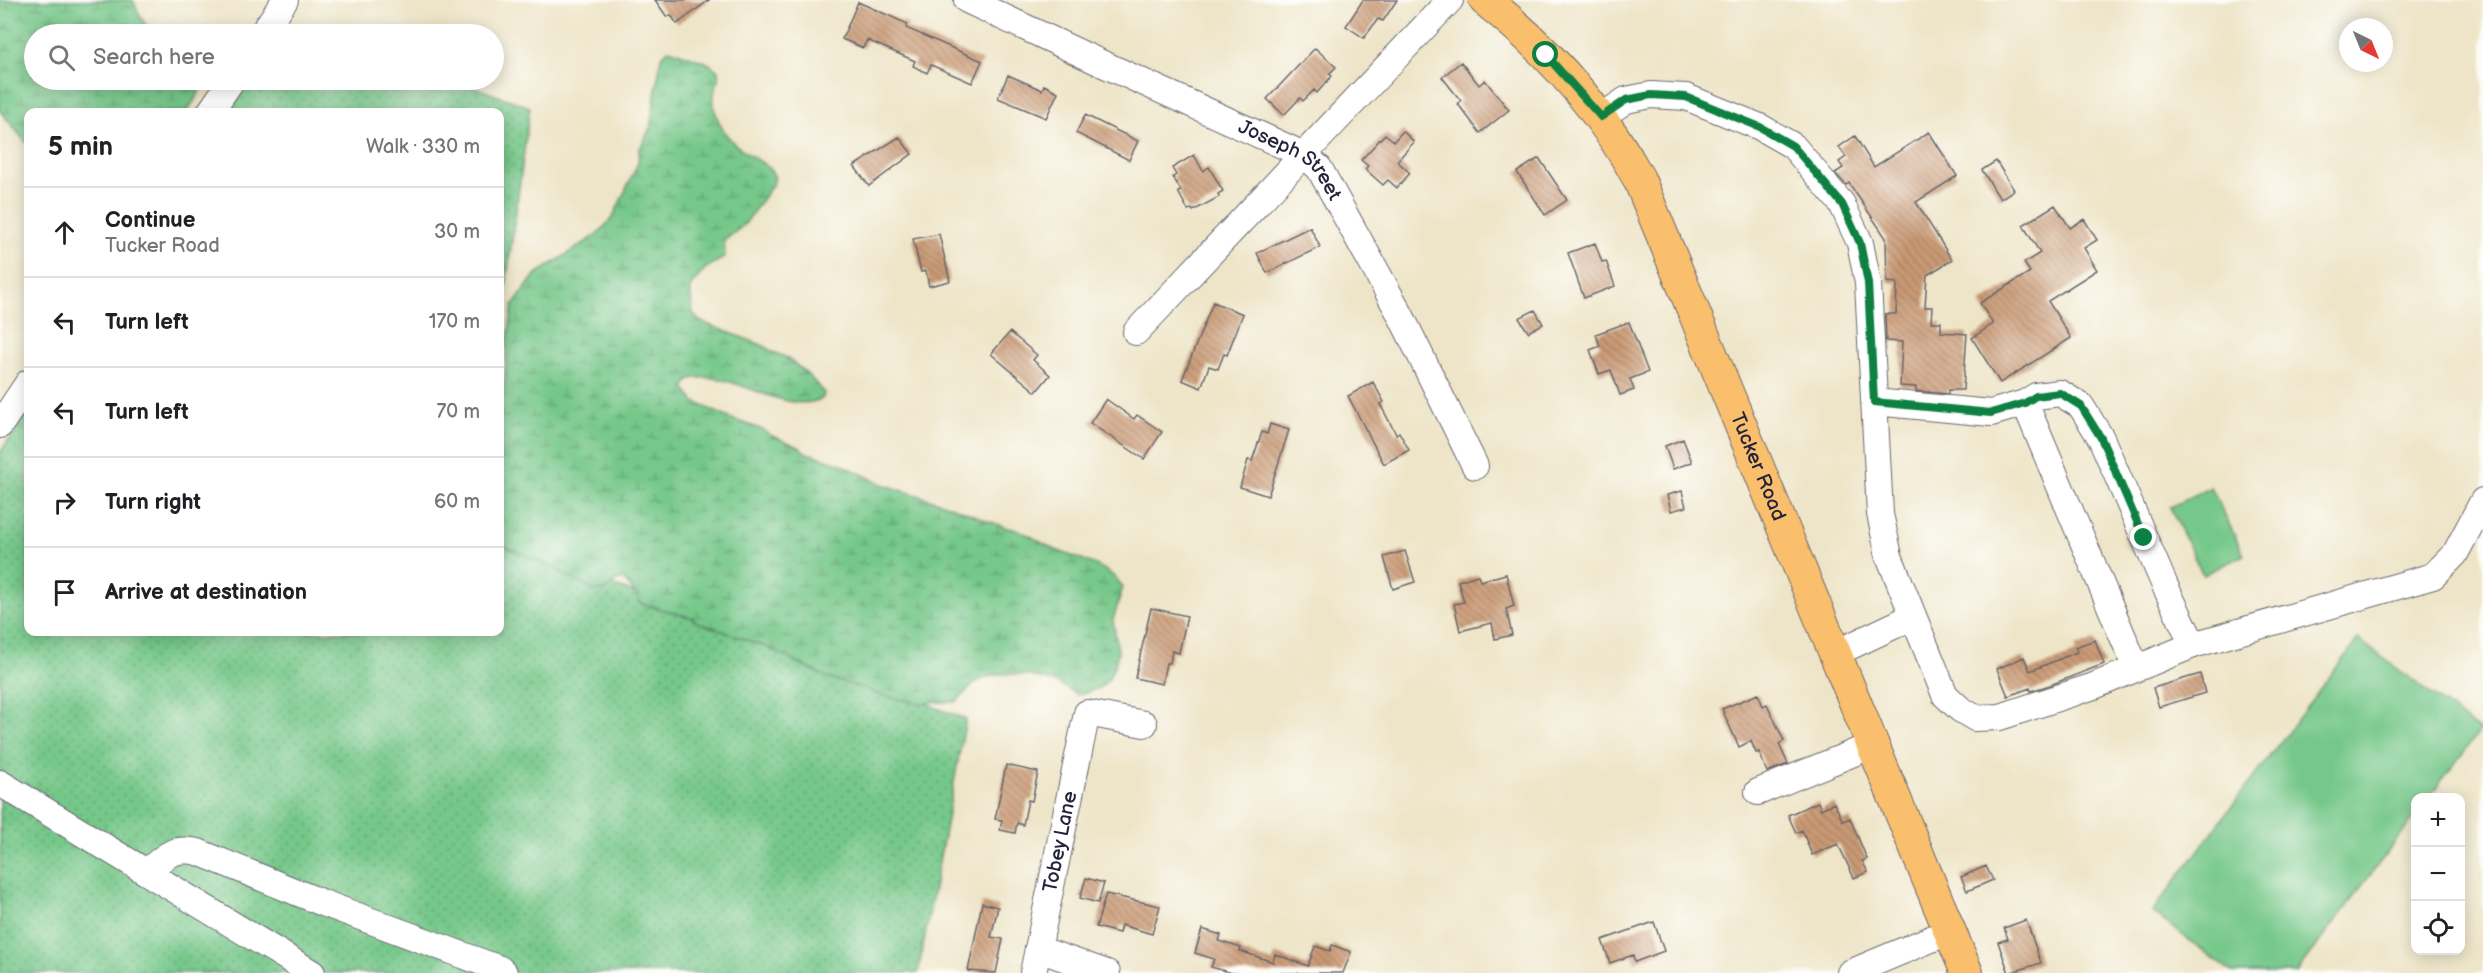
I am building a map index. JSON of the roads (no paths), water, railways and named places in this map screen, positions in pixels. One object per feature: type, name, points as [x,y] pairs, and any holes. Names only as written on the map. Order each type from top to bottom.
[{"type":"main road","name":"Tucker Road","points":[[1485,0],[1540,49],[1601,117],[1628,158],[1646,194],[1967,973]]},
{"type":"street","points":[[269,24],[285,0]]},
{"type":"street","name":"Joseph Street","points":[[967,0],[1304,155],[1319,168],[1400,314],[1475,466]]},
{"type":"street","points":[[1136,332],[1450,0]]},
{"type":"street","points":[[213,108],[225,90]]},
{"type":"street","points":[[1601,117],[1626,100],[1651,95],[1686,97],[1760,127],[1793,146],[1842,204],[1860,243],[1868,283],[1880,514],[1889,556],[1945,695],[1960,709],[1975,718],[2000,717],[2094,686],[2193,645],[2433,576],[2455,554],[2483,501]]},
{"type":"street","points":[[0,425],[24,389]]},
{"type":"street","points":[[1874,402],[1991,413],[2025,403],[2036,396],[2060,393],[2081,406],[2101,438],[2193,645]]},
{"type":"street","points":[[2025,403],[2136,668]]},
{"type":"street","points":[[1836,653],[1912,617]]},
{"type":"street","name":"Tobey Lane","points":[[1035,961],[1087,713],[1144,724]]},
{"type":"street","points":[[1758,792],[1873,745]]},
{"type":"street","points":[[0,783],[148,871],[312,973]]},
{"type":"street","points":[[148,871],[170,853],[183,849],[198,852],[323,903],[500,969],[504,973]]},
{"type":"street","points":[[1850,973],[1950,931]]},
{"type":"street","points":[[1035,961],[1107,973]]}]
